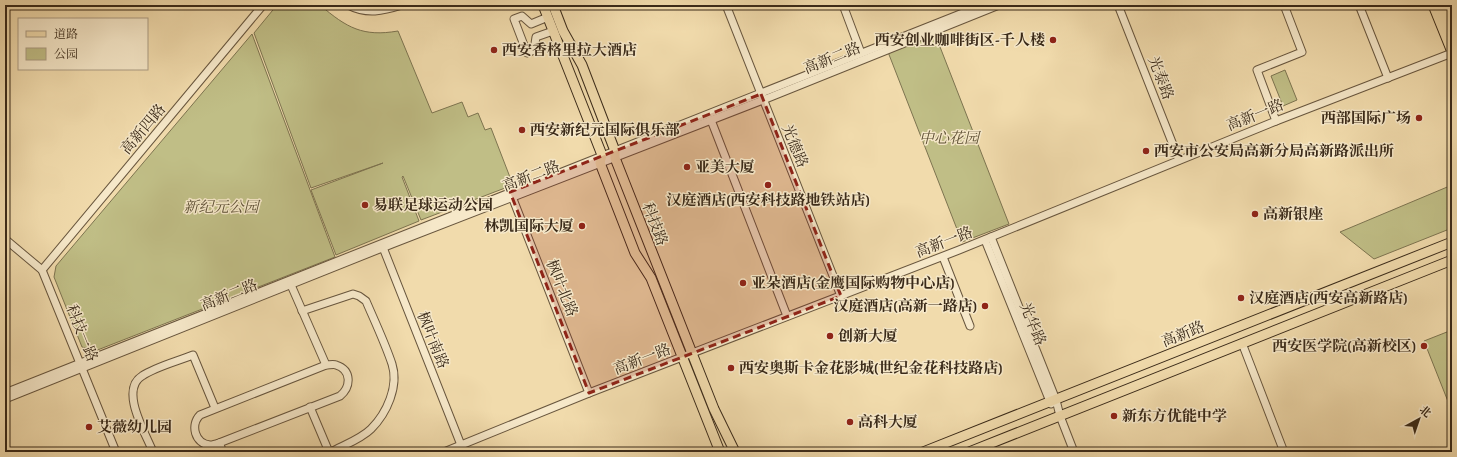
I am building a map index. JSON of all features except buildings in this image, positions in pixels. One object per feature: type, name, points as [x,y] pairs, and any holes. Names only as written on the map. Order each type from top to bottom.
[{"type":"highway","points":[[1442,5],[1452,31]]},
{"type":"highway","points":[[1449,5],[1452,12]]},
{"type":"main road","name":"科技路","points":[[543,5],[635,253],[651,278],[720,452]]},
{"type":"main road","name":"科技路","points":[[553,5],[563,31],[582,65],[692,354],[714,409],[736,452]]},
{"type":"main road","points":[[1433,5],[1452,53]]},
{"type":"main road","name":"高新路","points":[[923,452],[1452,242]]},
{"type":"main road","name":"高新路","points":[[970,452],[1452,260]]},
{"type":"street","name":"高新四路","points":[[42,270],[263,5]]},
{"type":"street","points":[[348,5],[358,10],[370,12],[402,5]]},
{"type":"street","name":"光德路","points":[[726,5],[841,296]]},
{"type":"street","points":[[843,5],[861,53]]},
{"type":"street","name":"高新二路","points":[[5,399],[81,365],[601,159],[711,120],[861,53],[983,5]]},
{"type":"street","name":"高新二路","points":[[615,154],[999,5]]},
{"type":"street","name":"光泰路","points":[[1118,5],[1179,160]]},
{"type":"street","points":[[1276,121],[1257,70],[1302,52],[1284,5]]},
{"type":"street","points":[[1360,5],[1388,78]]},
{"type":"street","points":[[548,17],[532,24],[522,16],[514,19],[527,53],[534,50],[536,37],[553,31]]},
{"type":"street","name":"高新一路","points":[[444,452],[589,393],[943,257],[1276,121],[1452,53]]},
{"type":"street","points":[[711,120],[787,316]]},
{"type":"street","name":"枫叶北路","points":[[511,195],[589,393]]},
{"type":"street","name":"科技一路","points":[[5,239],[42,270],[116,452]]},
{"type":"street","name":"光华路","points":[[988,239],[1074,452]]},
{"type":"street","name":"高新二路","points":[[5,393],[291,285],[382,246]]},
{"type":"street","name":"枫叶南路","points":[[382,246],[461,445]]},
{"type":"street","points":[[943,257],[970,326]]},
{"type":"street","points":[[291,285],[326,365]]},
{"type":"street","points":[[302,311],[353,294],[359,296],[366,301],[393,365],[393,386],[387,408],[371,429],[351,442],[330,452],[310,408]]},
{"type":"street","points":[[1242,343],[1284,452]]},
{"type":"street","points":[[153,452],[133,403],[133,389],[141,376],[193,355],[215,408]]},
{"type":"street","points":[[326,365],[336,365],[344,369],[349,378],[348,386],[340,396],[219,443],[209,445],[201,442],[194,426],[196,419],[200,415],[326,365]]},
{"type":"street","points":[[219,443],[223,452]]},
{"type":"highlighted area","points":[[761,94],[841,296],[589,393],[510,192]]},
{"type":"green space","points":[[277,5],[320,5],[339,20],[356,29],[375,33],[398,31],[432,113],[462,102],[468,117],[478,113],[485,130],[491,128],[513,185],[421,220],[403,176],[402,177],[419,221],[336,255],[311,190],[383,163],[311,188],[254,33]]},
{"type":"green space","name":"新纪元公园","points":[[252,34],[335,257],[95,351],[82,347],[54,277],[56,266]]},
{"type":"green space","name":"中心花园","points":[[935,34],[1009,224],[962,242],[888,52]]},
{"type":"green space","points":[[1285,70],[1297,100],[1283,106],[1271,76]]},
{"type":"green space","points":[[1452,185],[1452,228],[1374,259],[1340,232]]},
{"type":"green space","points":[[1452,330],[1452,408],[1451,409],[1424,341]]},
{"type":"place","name":"西安创业咖啡街区-千人楼","points":[[1053,40]]},
{"type":"place","name":"西安香格里拉大酒店","points":[[494,50]]},
{"type":"place","name":"西部国际广场","points":[[1419,118]]},
{"type":"place","name":"西安新纪元国际俱乐部","points":[[522,130]]},
{"type":"place","name":"西安市公安局高新分局高新路派出所","points":[[1146,151]]},
{"type":"place","name":"亚美大厦","points":[[687,167]]},
{"type":"place","name":"汉庭酒店(西安科技路地铁站店)","points":[[768,185]]},
{"type":"place","name":"易联足球运动公园","points":[[365,205]]},
{"type":"place","name":"高新银座","points":[[1255,214]]},
{"type":"place","name":"林凯国际大厦","points":[[582,226]]},
{"type":"place","name":"亚朵酒店(金鹰国际购物中心店)","points":[[743,283]]},
{"type":"place","name":"汉庭酒店(西安高新路店)","points":[[1241,298]]},
{"type":"place","name":"汉庭酒店(高新一路店)","points":[[985,306]]},
{"type":"place","name":"创新大厦","points":[[830,336]]},
{"type":"place","name":"西安医学院(高新校区)","points":[[1424,346]]},
{"type":"place","name":"西安奥斯卡金花影城(世纪金花科技路店)","points":[[731,368]]},
{"type":"place","name":"新东方优能中学","points":[[1114,416]]},
{"type":"place","name":"高科大厦","points":[[850,422]]},
{"type":"place","name":"艾薇幼儿园","points":[[89,427]]}]
